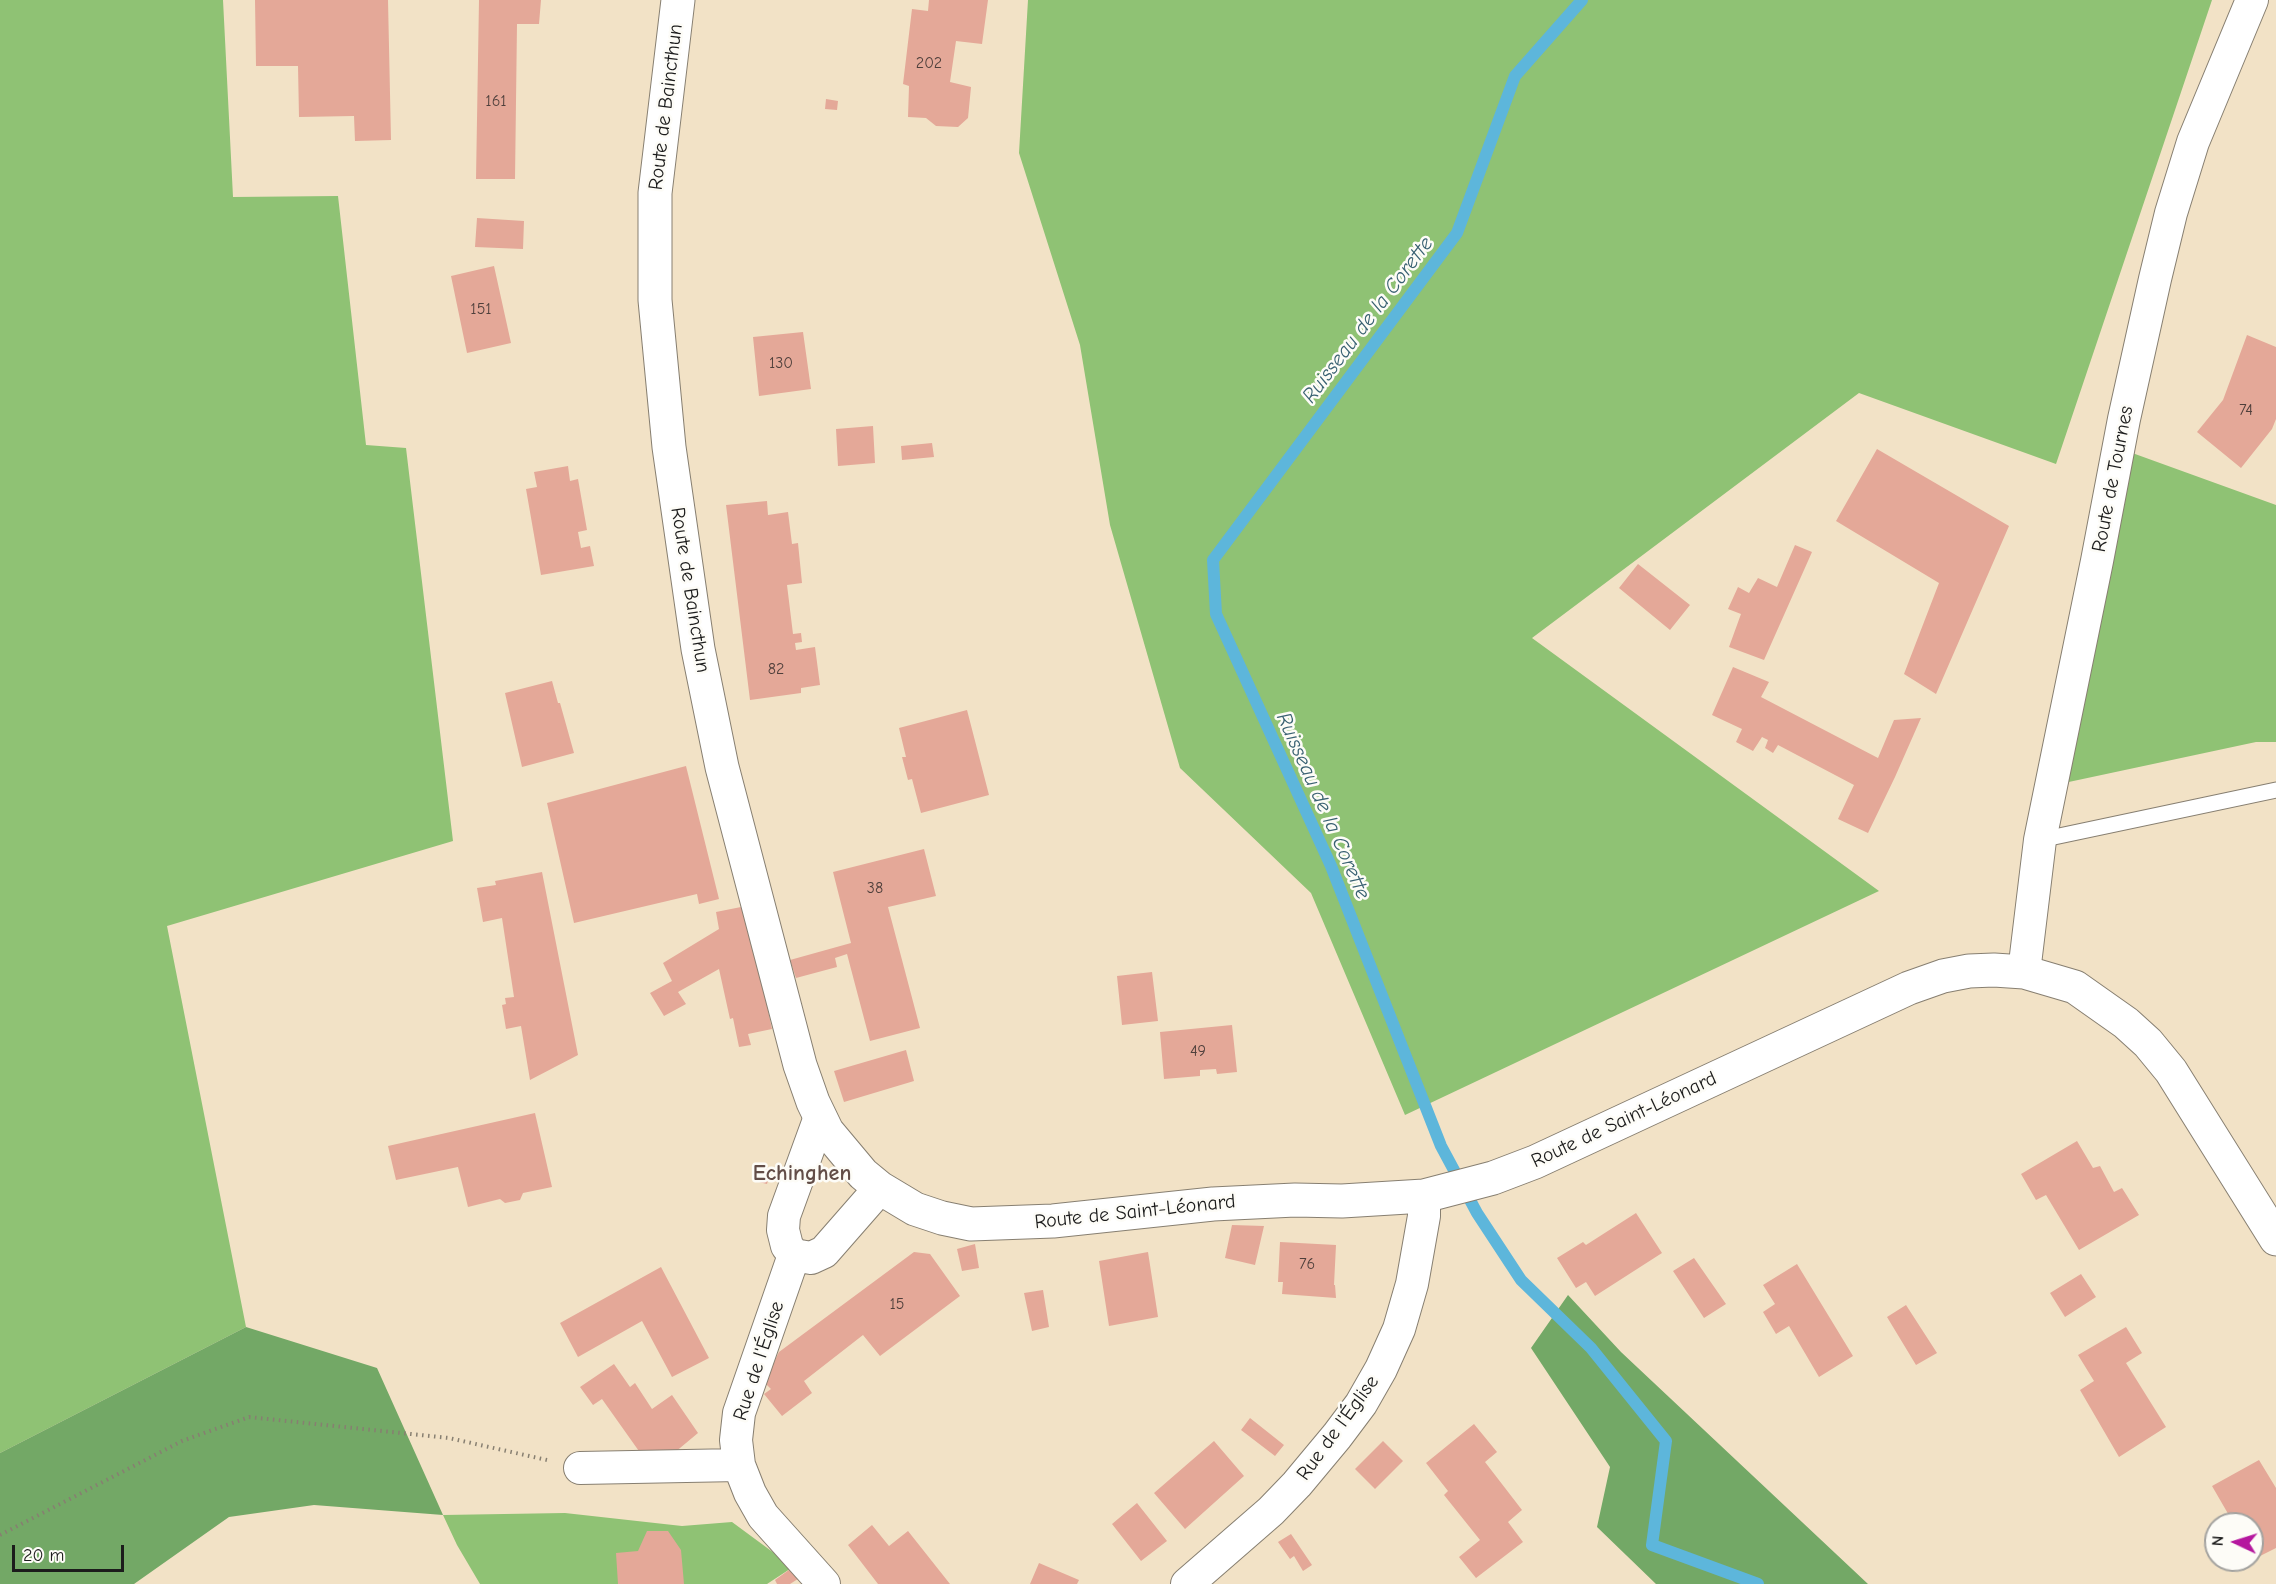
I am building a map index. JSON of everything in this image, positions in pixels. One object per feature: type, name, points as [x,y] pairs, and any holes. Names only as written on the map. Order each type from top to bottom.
[{"type":"street","name":"Route de Baincthun","points":[[678,0],[654,193],[653,246],[655,300],[669,447],[698,649],[722,767],[800,1065],[820,1117],[848,1158]]},
{"type":"street","name":"Route de Tournes","points":[[2024,972],[2040,840],[2124,419],[2166,235],[2193,142],[2252,0]]},
{"type":"street","name":"Route de Saint-Léonard","points":[[848,1158],[880,1188],[915,1209],[971,1224],[1053,1221],[1213,1204],[1375,1199],[1431,1194],[1482,1181],[1535,1162],[1909,988],[1943,976],[1969,971],[1994,970],[2024,972],[2075,987],[2126,1023],[2148,1043],[2171,1071],[2276,1239]]},
{"type":"street","points":[[820,1117],[784,1216],[783,1230],[787,1246],[794,1255],[811,1258],[824,1252],[880,1188]]},
{"type":"street","name":"Rue de l'Église","points":[[1187,1584],[1271,1511],[1317,1461],[1361,1404],[1381,1369],[1399,1329],[1412,1284],[1424,1216],[1431,1194]]},
{"type":"street","name":"Rue de l'Église","points":[[794,1255],[739,1413],[736,1440],[739,1465],[750,1493],[763,1516],[824,1584]]},
{"type":"street","points":[[580,1468],[739,1465]]},
{"type":"lane","points":[[2040,840],[2276,790]]},
{"type":"path","points":[[0,1535],[182,1441],[249,1417],[450,1438],[580,1468]]},
{"type":"green space","points":[[0,0],[223,0],[233,197],[338,196],[366,445],[406,448],[453,841],[167,926],[246,1327],[0,1453]]},
{"type":"green space","points":[[1028,0],[2212,0],[2056,464],[1859,393],[1532,638],[1879,891],[1405,1115],[1311,893],[1180,768],[1110,525],[1080,345],[1019,153]]},
{"type":"green space","points":[[2124,450],[2276,505],[2276,742],[2256,742],[2064,783]]},
{"type":"green space","points":[[1568,1295],[1621,1352],[1868,1584],[1656,1584],[1597,1527],[1610,1467],[1531,1348]]},
{"type":"green space","points":[[246,1327],[377,1368],[443,1515],[314,1505],[229,1517],[134,1584],[0,1584],[0,1453]]},
{"type":"green space","points":[[565,1513],[682,1526],[732,1522],[793,1567],[767,1584],[480,1584],[457,1545],[443,1515]]},
{"type":"building","points":[[255,0],[388,0],[391,140],[355,141],[354,116],[299,117],[298,66],[256,66]]},
{"type":"building","points":[[479,0],[541,0],[539,24],[517,24],[515,179],[476,179]]},
{"type":"building","points":[[929,0],[988,0],[982,44],[956,41],[950,82],[971,87],[968,118],[958,127],[936,126],[926,118],[908,117],[909,86],[903,84],[912,9],[928,11]]},
{"type":"building","points":[[826,99],[838,101],[837,110],[825,109]]},
{"type":"building","points":[[477,218],[524,221],[523,249],[475,247]]},
{"type":"building","points":[[494,266],[511,343],[467,353],[451,276]]},
{"type":"building","points":[[803,332],[811,389],[759,396],[753,337]]},
{"type":"building","points":[[2247,335],[2276,347],[2276,419],[2272,429],[2241,468],[2197,432],[2223,400]]},
{"type":"building","points":[[873,426],[875,463],[838,466],[836,429]]},
{"type":"building","points":[[932,443],[934,457],[902,460],[901,446]]},
{"type":"building","points":[[1877,449],[2009,526],[1936,694],[1904,674],[1939,583],[1836,521]]},
{"type":"building","points":[[568,466],[570,481],[578,479],[587,530],[578,532],[581,548],[590,546],[594,566],[541,575],[526,489],[537,487],[534,472]]},
{"type":"building","points":[[767,501],[768,515],[788,512],[792,544],[798,543],[802,583],[787,585],[793,634],[801,633],[802,642],[795,643],[796,650],[815,647],[820,685],[801,688],[801,693],[750,700],[726,505]]},
{"type":"building","points":[[1795,545],[1812,552],[1764,660],[1729,647],[1741,614],[1728,609],[1738,587],[1749,593],[1758,578],[1777,587]]},
{"type":"building","points":[[1638,564],[1690,605],[1670,630],[1619,588]]},
{"type":"building","points":[[1733,667],[1769,682],[1761,697],[1878,758],[1894,720],[1921,718],[1868,833],[1838,819],[1854,785],[1778,745],[1773,753],[1765,748],[1768,740],[1762,737],[1753,751],[1736,742],[1742,729],[1712,715]]},
{"type":"building","points":[[552,681],[574,753],[522,767],[505,693]]},
{"type":"building","points":[[967,710],[989,795],[921,813],[912,779],[908,780],[902,757],[906,757],[899,728]]},
{"type":"building","points":[[686,766],[719,899],[699,904],[697,894],[574,923],[547,803]]},
{"type":"building","points":[[924,849],[936,896],[888,907],[920,1028],[870,1041],[847,954],[835,958],[837,967],[796,978],[790,960],[851,943],[833,872]]},
{"type":"building","points":[[542,872],[578,1055],[530,1080],[521,1026],[506,1029],[502,1005],[506,1004],[505,998],[514,997],[502,918],[483,922],[477,888],[496,885],[495,881]]},
{"type":"building","points":[[746,906],[772,1029],[748,1034],[751,1045],[739,1047],[719,969],[678,992],[686,1004],[664,1016],[650,993],[672,981],[663,963],[719,929],[716,912]]},
{"type":"building","points":[[1152,972],[1158,1021],[1122,1025],[1117,976]]},
{"type":"building","points":[[1232,1025],[1237,1072],[1217,1074],[1216,1069],[1200,1070],[1200,1076],[1164,1079],[1160,1032]]},
{"type":"building","points":[[906,1050],[914,1081],[844,1102],[834,1071]]},
{"type":"building","points":[[535,1113],[552,1187],[523,1193],[520,1200],[505,1203],[500,1199],[468,1207],[458,1167],[396,1180],[388,1146]]},
{"type":"building","points":[[2077,1141],[2093,1168],[2100,1166],[2114,1192],[2122,1188],[2139,1215],[2079,1250],[2046,1195],[2036,1200],[2021,1174]]},
{"type":"building","points":[[759,1166],[771,1170],[767,1184],[755,1181]]},
{"type":"building","points":[[1636,1213],[1662,1253],[1595,1296],[1586,1282],[1576,1288],[1557,1258],[1583,1242],[1586,1245]]},
{"type":"building","points":[[1232,1225],[1264,1226],[1255,1265],[1225,1258]]},
{"type":"building","points":[[1280,1242],[1336,1245],[1334,1285],[1336,1298],[1282,1294],[1283,1282],[1278,1282]]},
{"type":"building","points":[[975,1244],[979,1268],[962,1271],[957,1249]]},
{"type":"building","points":[[914,1252],[930,1254],[960,1296],[880,1356],[863,1335],[804,1381],[812,1393],[782,1416],[764,1394],[771,1389],[764,1382],[779,1352]]},
{"type":"building","points":[[1148,1252],[1158,1317],[1109,1326],[1099,1261]]},
{"type":"building","points":[[1694,1258],[1726,1304],[1704,1318],[1673,1271]]},
{"type":"building","points":[[1797,1264],[1853,1356],[1819,1377],[1789,1326],[1776,1334],[1763,1312],[1775,1304],[1763,1285]]},
{"type":"building","points":[[661,1267],[709,1358],[672,1377],[642,1321],[578,1357],[560,1323]]},
{"type":"building","points":[[2081,1274],[2096,1297],[2065,1317],[2050,1293]]},
{"type":"building","points":[[1043,1290],[1049,1327],[1032,1331],[1024,1293]]},
{"type":"building","points":[[1906,1305],[1937,1353],[1916,1365],[1887,1317]]},
{"type":"building","points":[[2126,1327],[2142,1353],[2126,1363],[2166,1427],[2119,1457],[2080,1390],[2094,1381],[2078,1355]]},
{"type":"building","points":[[614,1364],[630,1387],[635,1383],[652,1409],[672,1395],[698,1433],[674,1453],[641,1454],[602,1399],[593,1405],[580,1387]]},
{"type":"building","points":[[1250,1418],[1284,1445],[1275,1456],[1241,1430]]},
{"type":"building","points":[[1474,1424],[1497,1452],[1485,1462],[1522,1510],[1508,1522],[1523,1542],[1476,1578],[1459,1557],[1480,1540],[1444,1495],[1448,1491],[1426,1463]]},
{"type":"building","points":[[1214,1441],[1244,1476],[1185,1529],[1154,1493]]},
{"type":"building","points":[[1383,1441],[1403,1461],[1375,1489],[1355,1469]]},
{"type":"building","points":[[2259,1460],[2276,1488],[2276,1548],[2264,1554],[2264,1512],[2227,1512],[2212,1486]]},
{"type":"building","points":[[1137,1503],[1167,1541],[1141,1561],[1112,1524]]},
{"type":"building","points":[[872,1525],[889,1546],[908,1531],[950,1584],[878,1584],[848,1545]]},
{"type":"building","points":[[647,1531],[668,1531],[681,1550],[684,1584],[618,1584],[616,1553],[638,1551]]},
{"type":"building","points":[[1291,1534],[1312,1565],[1303,1571],[1294,1556],[1290,1559],[1278,1542]]},
{"type":"building","points":[[1039,1563],[1079,1580],[1077,1584],[1030,1584]]},
{"type":"building","points":[[793,1567],[801,1577],[790,1584],[777,1584],[775,1580]]},
{"type":"waterway","name":"Ruisseau de la Corette","points":[[1582,0],[1515,76],[1457,233],[1213,560],[1216,614],[1331,866],[1441,1146],[1477,1213],[1521,1280],[1591,1348],[1666,1441],[1652,1545],[1758,1584]]},
{"type":"district","name":"Echinghen","points":[[802,1174]]}]
